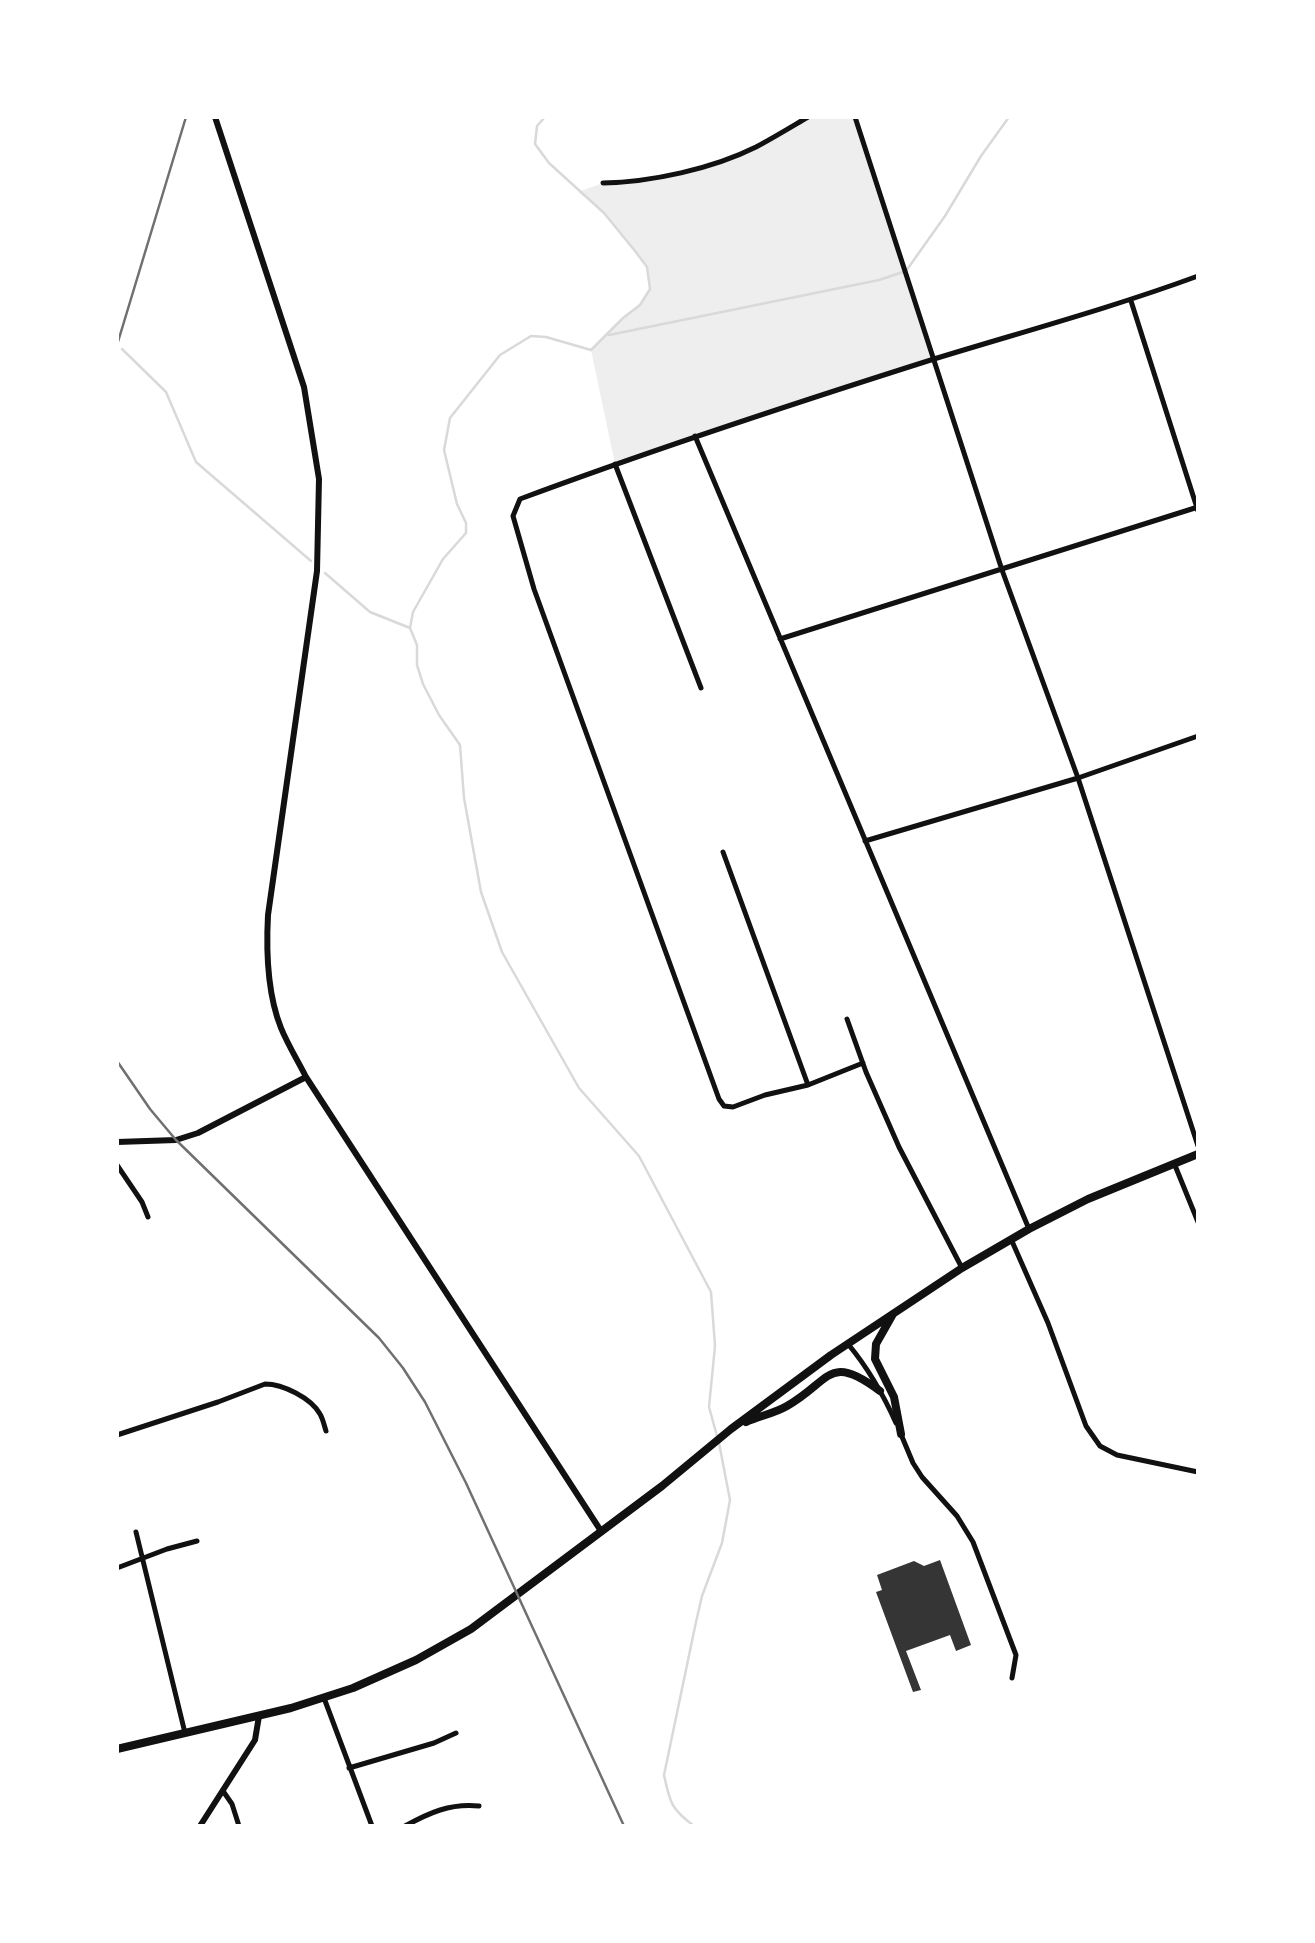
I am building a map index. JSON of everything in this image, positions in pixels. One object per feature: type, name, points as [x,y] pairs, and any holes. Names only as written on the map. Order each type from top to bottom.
[{"type":"main road","points":[[117,1749],[324,1698],[398,1669],[471,1629],[731,1429],[764,1410],[895,1311],[1029,1229],[1088,1199],[1198,1154]]},
{"type":"main road","points":[[895,1311],[876,1344],[875,1359],[894,1397],[901,1434]]},
{"type":"main road","points":[[764,1410],[789,1405],[832,1373],[848,1372],[859,1376],[880,1391]]},
{"type":"street","points":[[215,117],[304,387],[319,479],[316,582],[270,892],[267,933],[269,974],[277,1015],[306,1077],[601,1531]]},
{"type":"street","points":[[603,183],[657,178],[738,155],[808,117]]},
{"type":"street","points":[[855,117],[1002,570],[1078,778],[1198,1146]]},
{"type":"street","points":[[863,1063],[808,1085],[765,1095],[733,1107],[724,1106],[534,589],[513,516],[520,499],[695,436],[935,359],[1131,301],[1198,276]]},
{"type":"street","points":[[780,639],[1197,508],[1131,301]]},
{"type":"street","points":[[695,436],[1029,1229]]},
{"type":"street","points":[[615,464],[701,688]]},
{"type":"street","points":[[865,841],[1078,778],[1198,736]]},
{"type":"street","points":[[723,852],[808,1085]]},
{"type":"street","points":[[847,1019],[899,1147],[962,1268]]},
{"type":"street","points":[[117,1142],[176,1140],[198,1133],[306,1077]]},
{"type":"street","points":[[1174,1163],[1198,1222]]},
{"type":"street","points":[[117,1165],[142,1202],[148,1217]]},
{"type":"street","points":[[1011,1239],[1048,1323],[1092,1437],[1105,1449],[1117,1455],[1198,1472]]},
{"type":"street","points":[[848,1344],[880,1391],[917,1470],[957,1516],[974,1542],[1016,1655],[1012,1678]]},
{"type":"street","points":[[117,1434],[265,1384],[286,1390],[312,1405],[320,1414],[327,1431]]},
{"type":"street","points":[[136,1532],[185,1733]]},
{"type":"street","points":[[117,1568],[197,1541]]},
{"type":"street","points":[[324,1698],[372,1826]]},
{"type":"street","points":[[200,1826],[255,1740],[259,1716]]},
{"type":"street","points":[[349,1768],[456,1733]]},
{"type":"street","points":[[223,1791],[232,1804],[239,1826]]},
{"type":"street","points":[[405,1826],[434,1810],[458,1805],[479,1806]]},
{"type":"shaded area","points":[[808,117],[855,117],[935,359],[615,464],[591,350],[640,305],[650,289],[647,267],[604,213],[578,192],[603,183],[657,178],[738,155]]},
{"type":"building","points":[[940,1560],[971,1645],[956,1651],[950,1635],[906,1651],[921,1690],[913,1692],[876,1592],[882,1590],[877,1575],[914,1561],[924,1566]]},
{"type":"waterway","points":[[545,117],[537,126],[535,144],[549,163],[604,213],[635,251],[647,267],[650,289],[640,305],[591,350],[546,337],[531,336],[500,355],[450,418],[444,450],[457,504],[466,523],[466,533],[443,559],[413,612],[410,628],[417,645],[417,665],[423,684],[439,715],[460,745],[464,798],[481,892],[502,952],[579,1088],[639,1156],[711,1292],[715,1346],[709,1407],[717,1436]]},
{"type":"waterway","points":[[609,335],[879,280],[906,271],[1009,117]]},
{"type":"waterway","points":[[122,349],[166,392],[196,462],[311,561]]},
{"type":"waterway","points":[[325,573],[370,612],[410,628]]},
{"type":"waterway","points":[[694,1826],[680,1815],[673,1805],[664,1775],[702,1596],[722,1543],[730,1500],[719,1443]]},
{"type":"railway","points":[[117,345],[186,117]]},
{"type":"railway","points":[[117,1061],[150,1109],[176,1140],[379,1338],[403,1368],[425,1402],[466,1483],[624,1826]]}]
